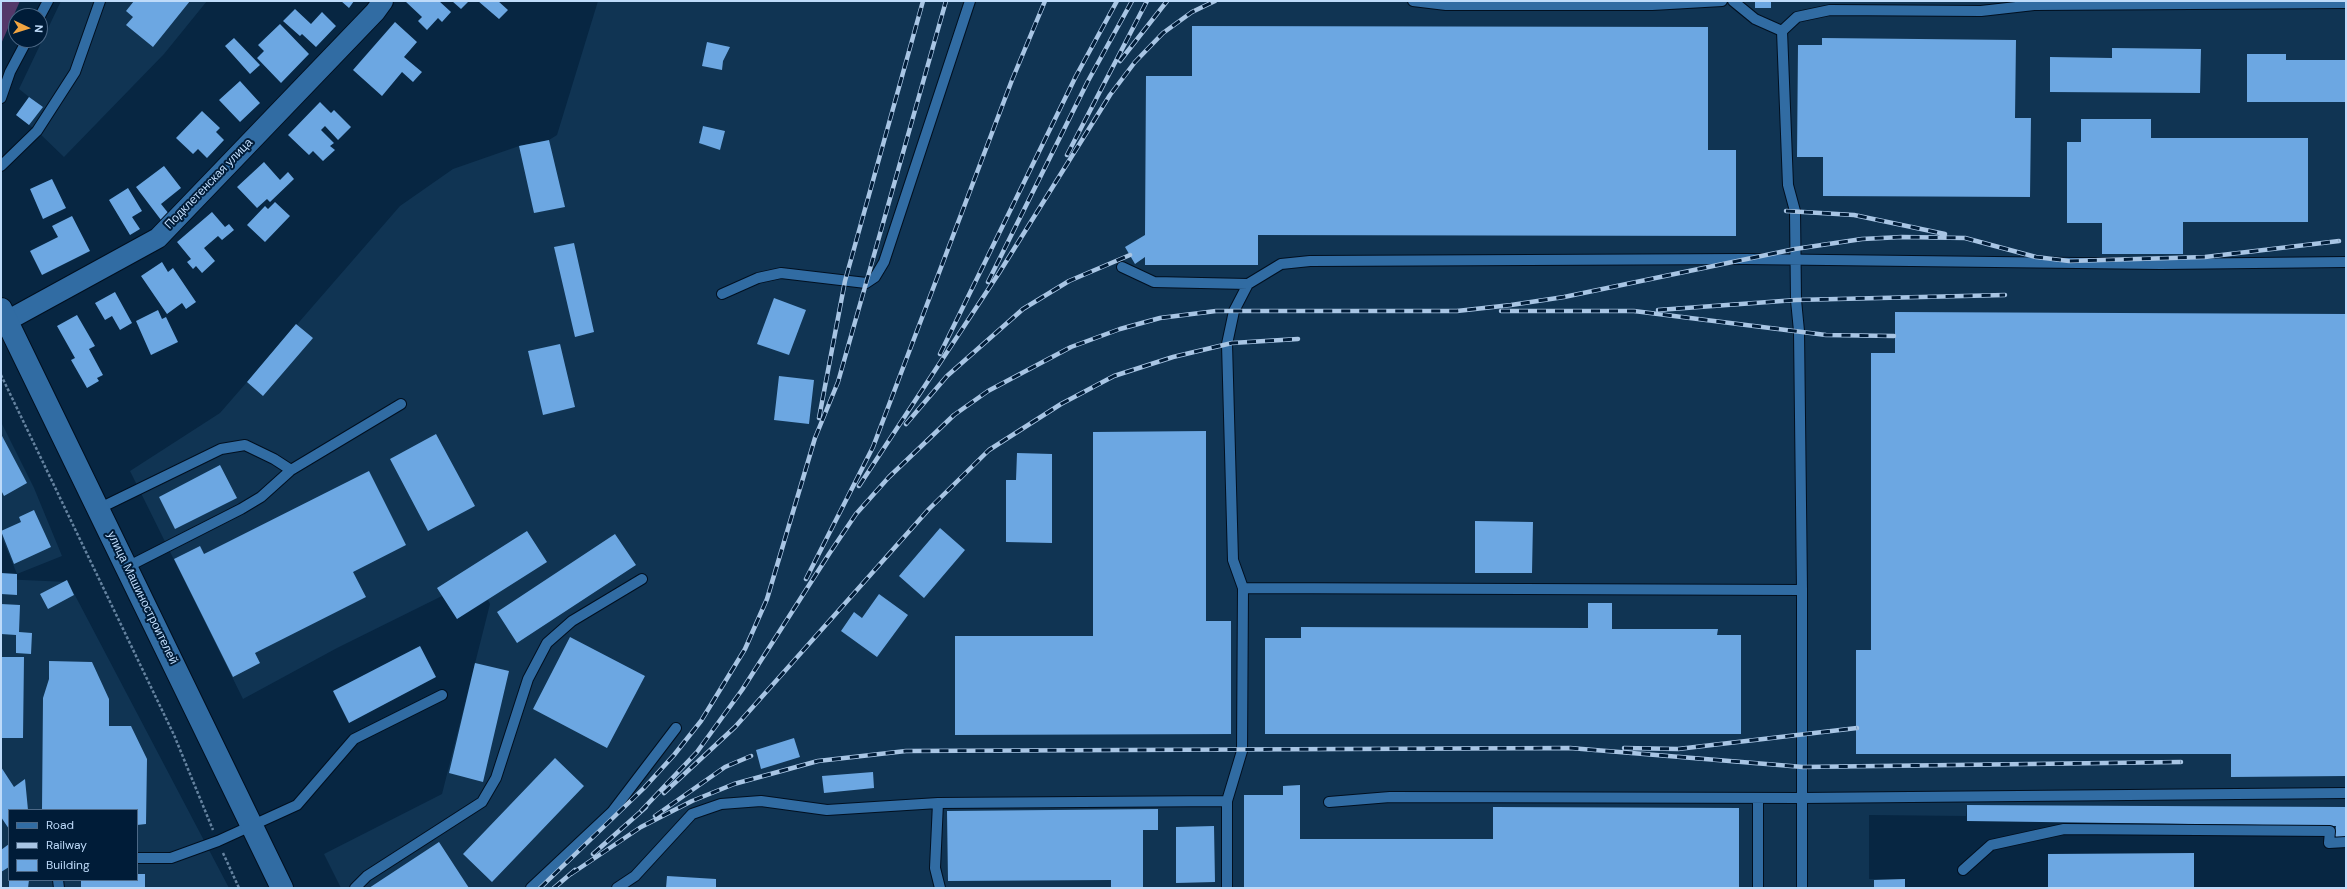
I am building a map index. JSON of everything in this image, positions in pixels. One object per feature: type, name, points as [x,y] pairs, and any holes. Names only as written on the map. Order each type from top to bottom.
[{"type":"street","name":"Подклетенская улица","points":[[3,318],[158,238],[370,17],[383,1]]},
{"type":"street","name":"улица Машиностроителей","points":[[3,318],[127,567],[282,888]]},
{"type":"lane","points":[[1,166],[38,131],[76,72],[100,1]]},
{"type":"lane","points":[[722,294],[758,278],[781,273],[866,283],[875,277],[884,262],[970,1]]},
{"type":"lane","points":[[1413,1],[1446,5],[1652,5],[1722,1]]},
{"type":"lane","points":[[1734,1],[1755,19],[1782,31]]},
{"type":"lane","points":[[1802,888],[1802,590],[1799,331],[1795,260],[1795,211],[1788,185],[1782,31],[1797,17],[1830,10],[1981,11],[2034,5],[2213,6],[2346,3]]},
{"type":"lane","points":[[1,98],[10,72],[23,48]]},
{"type":"lane","points":[[1227,888],[1227,801],[1242,751],[1243,588],[1233,560],[1227,344],[1234,311],[1248,284],[1281,264],[1310,261],[1795,260],[2161,264],[2346,262]]},
{"type":"lane","points":[[1122,267],[1142,278],[1154,282],[1248,284]]},
{"type":"lane","points":[[127,567],[241,509],[261,496],[291,470],[400,404]]},
{"type":"lane","points":[[98,509],[221,449],[244,445],[274,459],[291,470]]},
{"type":"lane","points":[[355,888],[368,876],[482,802],[496,778],[528,680],[547,643],[572,621],[642,579]]},
{"type":"lane","points":[[1243,588],[1802,590]]},
{"type":"lane","points":[[138,858],[171,858],[218,840],[297,805],[354,739],[442,695]]},
{"type":"lane","points":[[531,888],[612,812],[676,728]]},
{"type":"lane","points":[[1329,802],[1390,797],[1802,798],[2346,793]]},
{"type":"lane","points":[[1758,798],[1758,888]]},
{"type":"lane","points":[[616,888],[635,876],[692,814],[721,804],[760,801],[827,810],[938,803],[1227,801]]},
{"type":"lane","points":[[938,803],[935,868],[940,888]]},
{"type":"lane","points":[[1963,870],[1991,844],[2064,830],[2330,831],[2330,842],[2346,842]]},
{"type":"path","points":[[1,375],[174,736],[238,888]]},
{"type":"shaded area","points":[[1,1],[20,1],[17,8],[8,8],[8,28],[1,44]]},
{"type":"shaded area","points":[[61,1],[207,1],[164,54],[64,157],[37,131],[16,115],[29,97],[19,89],[39,48],[48,48],[48,28]]},
{"type":"shaded area","points":[[598,1],[2346,1],[2346,807],[1967,805],[1966,816],[1869,815],[1869,879],[1905,879],[1905,888],[341,888],[324,854],[442,794],[490,604],[488,600],[457,619],[442,596],[337,648],[243,699],[130,471],[220,413],[400,206],[453,169],[519,146],[549,140],[557,135]]},
{"type":"shaded area","points":[[1,422],[34,488],[62,556],[17,574],[1,535]]},
{"type":"shaded area","points":[[1,579],[68,582],[229,888],[1,888]]},
{"type":"building","points":[[134,1],[190,1],[153,47],[126,25],[133,17],[126,11]]},
{"type":"building","points":[[341,1],[354,1],[349,8]]},
{"type":"building","points":[[405,1],[439,1],[451,12],[442,22],[438,18],[427,30],[418,21],[422,17]]},
{"type":"building","points":[[452,1],[469,1],[461,9]]},
{"type":"building","points":[[478,1],[498,1],[508,10],[499,19]]},
{"type":"building","points":[[1755,1],[1771,1],[1771,8],[1755,8]]},
{"type":"building","points":[[295,9],[311,24],[322,12],[336,26],[316,47],[302,34],[300,36],[283,21]]},
{"type":"building","points":[[395,22],[417,42],[404,57],[422,72],[413,82],[402,72],[382,96],[353,70]]},
{"type":"building","points":[[280,24],[309,54],[281,83],[257,58],[264,51],[258,45]]},
{"type":"building","points":[[1192,26],[1708,27],[1708,150],[1736,150],[1736,236],[1258,235],[1258,265],[1145,265],[1145,257],[1135,264],[1125,247],[1145,235],[1146,76],[1192,76]]},
{"type":"building","points":[[234,38],[260,65],[250,74],[225,46]]},
{"type":"building","points":[[1822,38],[2016,40],[2015,118],[2031,118],[2030,197],[1823,196],[1823,157],[1797,157],[1798,45],[1822,45]]},
{"type":"building","points":[[707,42],[730,47],[723,61],[722,70],[702,66]]},
{"type":"building","points":[[2112,48],[2201,49],[2200,93],[2050,92],[2050,57],[2112,58]]},
{"type":"building","points":[[2247,54],[2286,54],[2286,60],[2346,60],[2346,102],[2247,102]]},
{"type":"building","points":[[240,81],[260,103],[240,122],[219,100]]},
{"type":"building","points":[[29,97],[43,107],[29,125],[16,115]]},
{"type":"building","points":[[320,102],[331,113],[334,110],[351,127],[338,140],[325,126],[321,130],[334,143],[330,146],[335,150],[323,161],[313,151],[309,155],[288,135]]},
{"type":"building","points":[[202,111],[220,128],[216,132],[224,140],[207,158],[198,149],[193,154],[176,138]]},
{"type":"building","points":[[2081,119],[2151,119],[2151,138],[2308,138],[2308,222],[2183,222],[2183,254],[2102,254],[2102,223],[2067,223],[2067,142],[2081,142]]},
{"type":"building","points":[[703,126],[725,131],[720,150],[699,143]]},
{"type":"building","points":[[549,140],[565,207],[534,213],[519,146]]},
{"type":"building","points":[[264,162],[280,180],[288,172],[294,179],[270,202],[267,199],[257,208],[237,187]]},
{"type":"building","points":[[164,166],[181,188],[161,204],[169,214],[161,220],[136,187]]},
{"type":"building","points":[[52,179],[66,208],[43,219],[30,189]]},
{"type":"building","points":[[128,188],[142,211],[132,217],[140,229],[130,235],[109,200]]},
{"type":"building","points":[[275,202],[290,216],[265,242],[247,225],[265,206],[268,209]]},
{"type":"building","points":[[212,212],[225,227],[229,224],[234,230],[222,240],[218,236],[204,248],[215,261],[202,273],[196,266],[193,269],[187,262],[191,259],[177,242]]},
{"type":"building","points":[[72,216],[90,251],[42,275],[30,251],[58,237],[52,226]]},
{"type":"building","points":[[574,243],[594,332],[575,337],[554,247]]},
{"type":"building","points":[[162,262],[168,272],[173,268],[196,302],[186,309],[182,303],[167,314],[141,276]]},
{"type":"building","points":[[115,292],[132,323],[120,330],[112,316],[105,320],[95,303]]},
{"type":"building","points":[[774,298],[806,310],[789,355],[757,344]]},
{"type":"building","points":[[158,310],[162,319],[166,317],[178,342],[151,355],[136,321]]},
{"type":"building","points":[[1895,312],[2346,314],[2346,776],[2231,777],[2231,754],[1856,754],[1856,650],[1871,650],[1871,353],[1895,353]]},
{"type":"building","points":[[77,315],[95,346],[89,349],[103,375],[97,378],[99,381],[87,388],[71,360],[75,358],[57,326]]},
{"type":"building","points":[[296,324],[313,338],[263,396],[247,382]]},
{"type":"building","points":[[560,344],[575,407],[543,415],[528,351]]},
{"type":"building","points":[[779,376],[814,380],[809,424],[774,420]]},
{"type":"building","points":[[1206,431],[1206,621],[1231,621],[1231,734],[955,735],[955,636],[1093,636],[1093,432]]},
{"type":"building","points":[[1,434],[27,483],[4,496],[1,490]]},
{"type":"building","points":[[436,434],[475,506],[428,531],[390,459]]},
{"type":"building","points":[[1017,453],[1052,454],[1052,543],[1006,542],[1006,480],[1016,480]]},
{"type":"building","points":[[220,465],[237,498],[175,529],[159,497]]},
{"type":"building","points":[[369,471],[406,545],[353,572],[366,597],[255,653],[260,663],[233,677],[174,559],[200,546],[204,554]]},
{"type":"building","points":[[34,510],[51,547],[14,564],[1,531],[21,522],[19,517]]},
{"type":"building","points":[[1475,521],[1533,522],[1532,573],[1475,573]]},
{"type":"building","points":[[940,528],[965,550],[924,598],[899,576]]},
{"type":"building","points":[[527,531],[547,562],[457,619],[437,588]]},
{"type":"building","points":[[615,534],[636,565],[517,643],[497,612]]},
{"type":"building","points":[[1,573],[17,574],[17,595],[1,594]]},
{"type":"building","points":[[67,580],[74,595],[48,609],[40,594]]},
{"type":"building","points":[[879,594],[908,615],[877,657],[841,631],[854,612],[862,618]]},
{"type":"building","points":[[1588,603],[1612,603],[1612,629],[1718,629],[1717,635],[1741,635],[1741,734],[1265,734],[1265,638],[1301,638],[1301,627],[1588,628]]},
{"type":"building","points":[[1,604],[20,605],[19,632],[32,633],[31,654],[16,653],[16,635],[1,634]]},
{"type":"building","points":[[570,637],[645,676],[607,748],[533,709]]},
{"type":"building","points":[[420,646],[436,677],[349,723],[333,691]]},
{"type":"building","points":[[1,657],[24,657],[23,738],[1,738]]},
{"type":"building","points":[[49,661],[92,662],[109,699],[109,726],[131,726],[147,759],[146,824],[138,825],[138,809],[42,809],[43,698],[49,679]]},
{"type":"building","points":[[475,663],[509,671],[483,782],[449,773]]},
{"type":"building","points":[[794,738],[800,757],[761,769],[756,750]]},
{"type":"building","points":[[555,758],[584,786],[492,882],[463,854]]},
{"type":"building","points":[[1,767],[14,787],[25,779],[28,809],[8,809],[8,828],[1,817]]},
{"type":"building","points":[[873,772],[874,788],[824,793],[822,776]]},
{"type":"building","points":[[1300,785],[1300,839],[1493,839],[1493,807],[1739,808],[1739,888],[1244,888],[1244,795],[1283,795],[1283,786]]},
{"type":"building","points":[[1967,805],[2346,807],[2346,838],[2334,839],[2336,826],[1967,821]]},
{"type":"building","points":[[1158,809],[1158,830],[1143,830],[1143,888],[1111,888],[1111,880],[948,881],[947,811]]},
{"type":"building","points":[[1214,826],[1215,882],[1176,883],[1176,827]]},
{"type":"building","points":[[439,842],[469,888],[369,888]]},
{"type":"building","points":[[8,845],[8,868],[1,872],[1,850]]},
{"type":"building","points":[[2194,853],[2194,888],[2048,888],[2048,854]]},
{"type":"building","points":[[138,874],[145,874],[145,888],[81,888],[81,881],[138,881]]},
{"type":"building","points":[[667,876],[716,879],[716,888],[666,888]]},
{"type":"building","points":[[1905,879],[1905,888],[1874,888],[1874,880]]},
{"type":"building","points":[[9,881],[29,881],[28,888],[9,888]]},
{"type":"railway","points":[[819,418],[845,281],[923,1]]},
{"type":"railway","points":[[540,888],[644,788],[674,755],[701,721],[745,649],[767,599],[815,438],[838,382],[946,1]]},
{"type":"railway","points":[[806,579],[873,447],[1012,80],[1045,1]]},
{"type":"railway","points":[[940,354],[1076,76],[1117,1]]},
{"type":"railway","points":[[988,282],[1088,81],[1132,1]]},
{"type":"railway","points":[[1067,155],[1147,1]]},
{"type":"railway","points":[[1120,61],[1167,1]]},
{"type":"railway","points":[[859,486],[999,273],[1110,95],[1135,62],[1163,33],[1192,12],[1215,1]]},
{"type":"railway","points":[[1786,211],[1854,215],[1945,234]]},
{"type":"railway","points":[[641,811],[697,752],[742,690],[856,514],[889,477],[954,415],[988,391],[1071,347],[1120,329],[1160,318],[1216,311],[1457,311],[1511,305],[1564,297],[1795,249],[1862,239],[1902,237],[1965,238],[2036,257],[2069,261],[2205,257],[2339,241]]},
{"type":"railway","points":[[906,424],[947,376],[1023,309],[1069,281],[1130,255]]},
{"type":"railway","points":[[1658,310],[1796,300],[2005,295]]},
{"type":"railway","points":[[1501,311],[1634,311],[1826,335],[1894,336]]},
{"type":"railway","points":[[664,793],[735,727],[929,509],[989,450],[1061,404],[1114,376],[1173,357],[1232,343],[1298,339]]},
{"type":"railway","points":[[1624,748],[1678,749],[1857,728]]},
{"type":"railway","points":[[571,874],[641,827],[692,801],[734,784],[818,761],[906,751],[1570,748],[1803,767],[2181,762]]},
{"type":"railway","points":[[655,816],[725,767],[751,756]]},
{"type":"railway","points":[[593,854],[646,807]]},
{"type":"railway","points":[[554,888],[575,870]]}]
